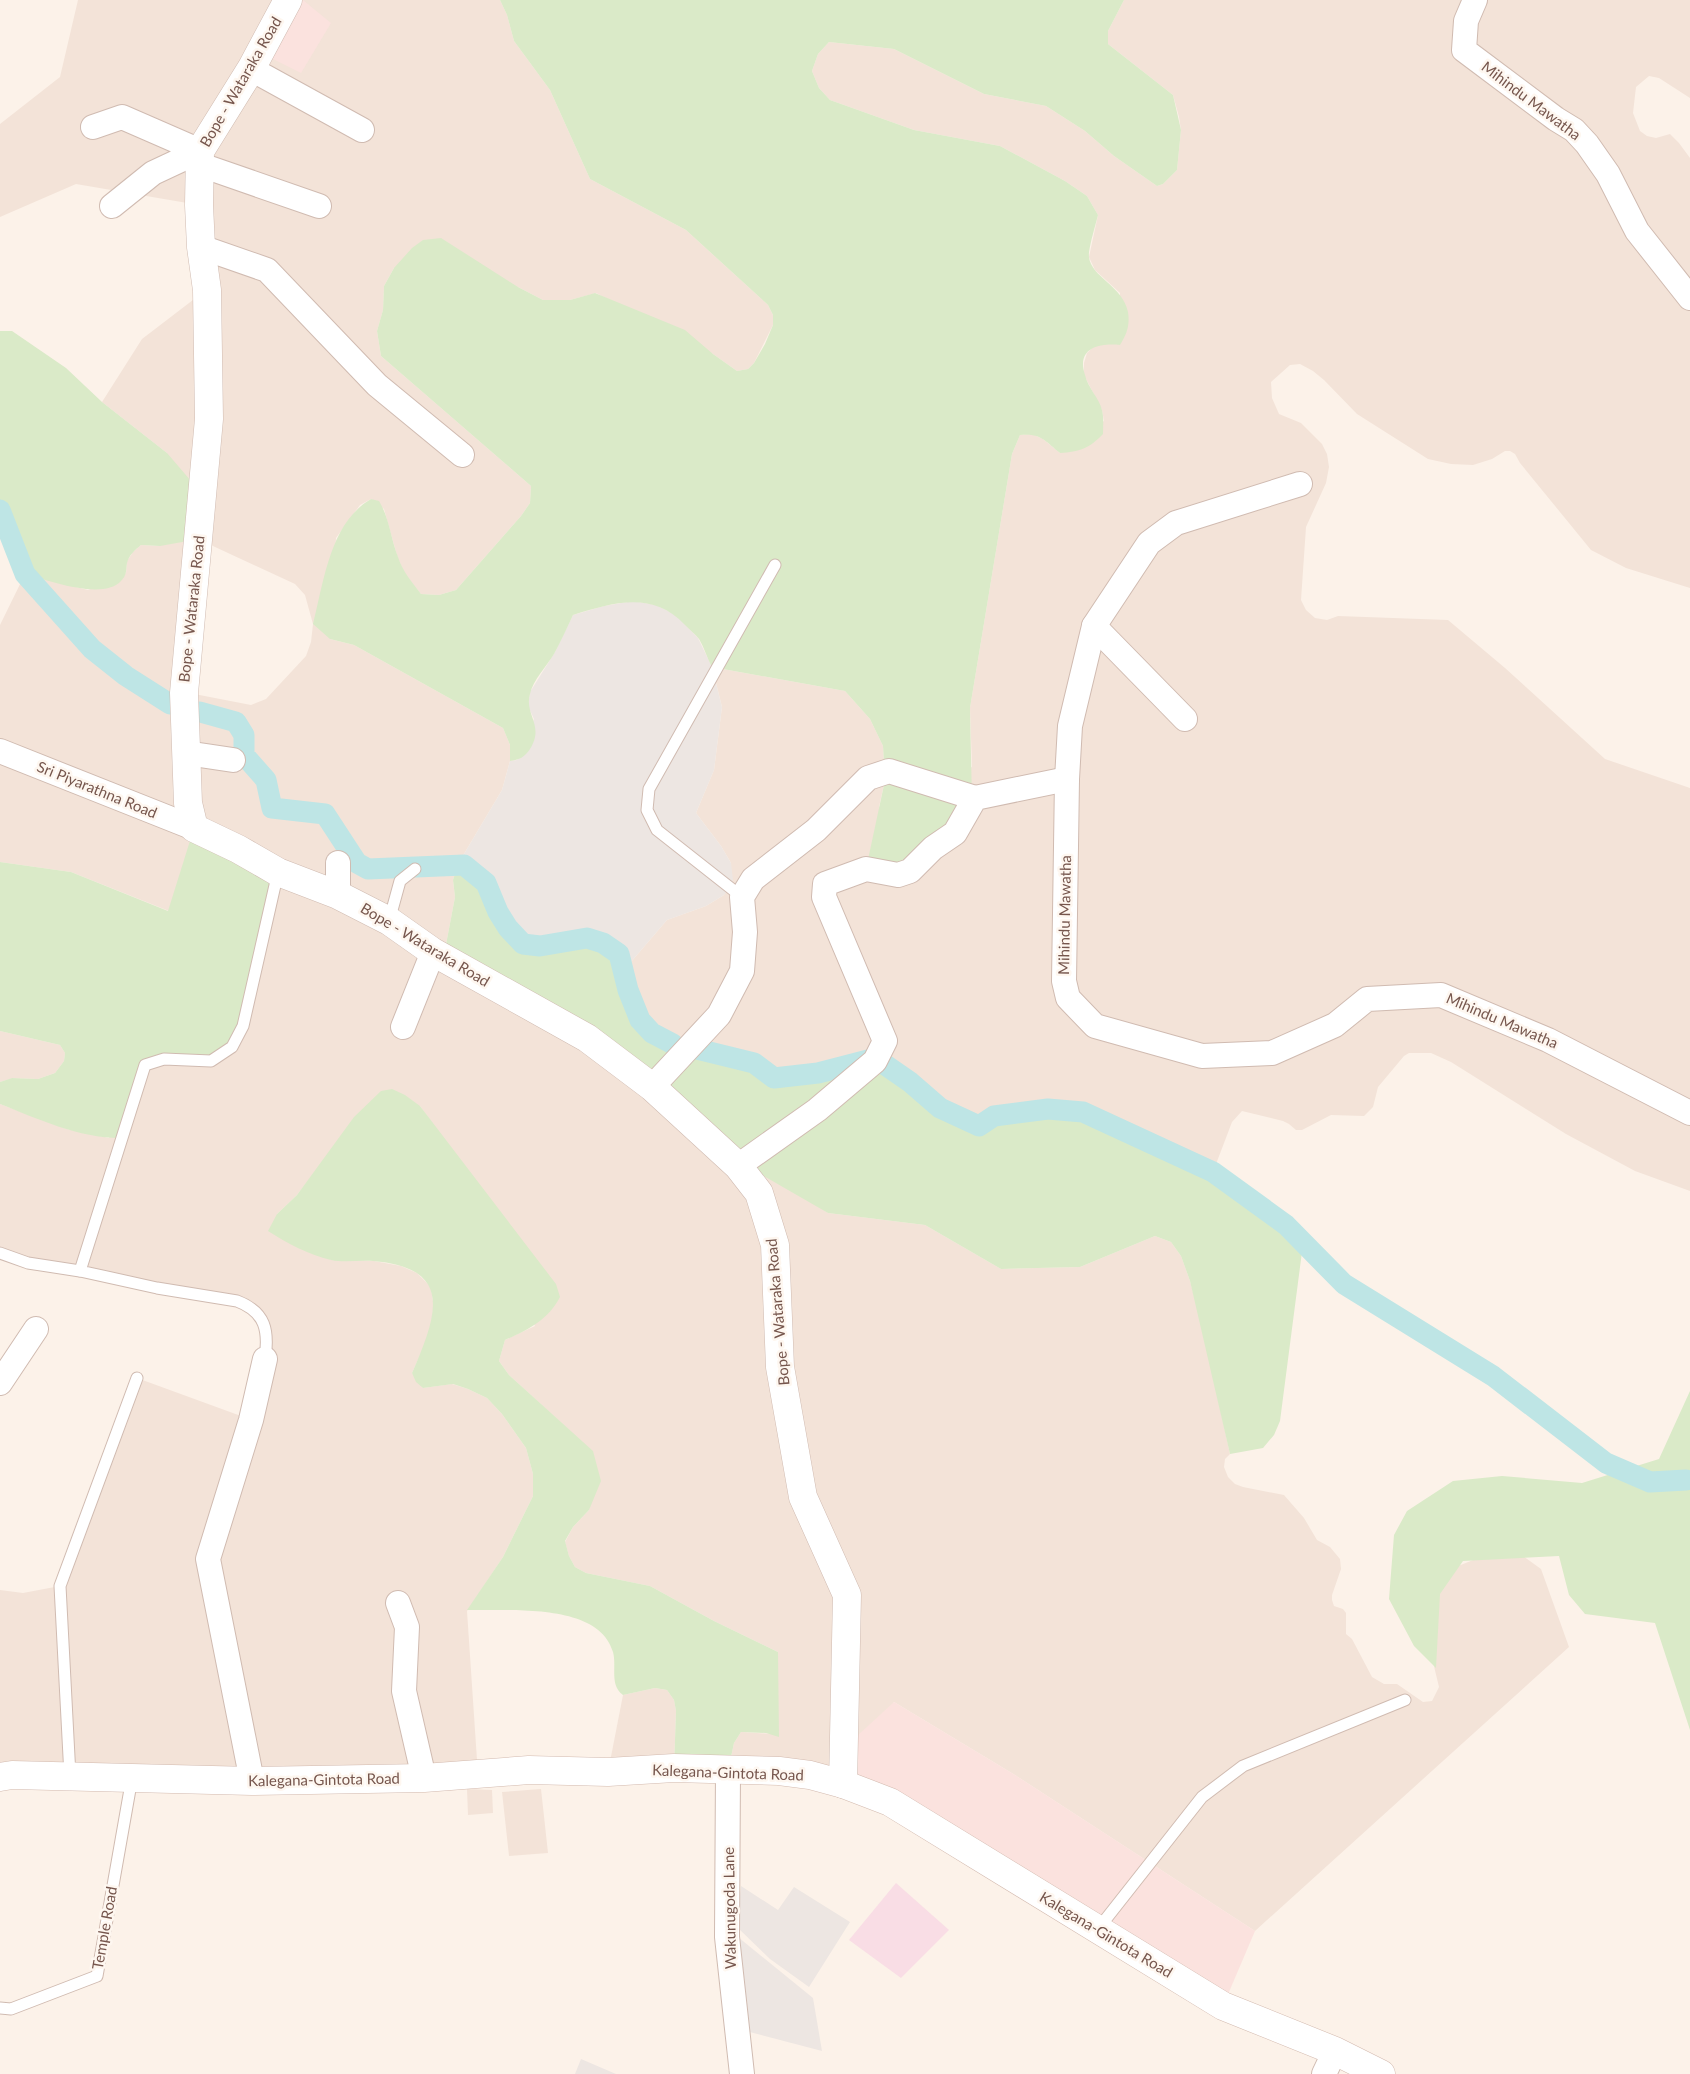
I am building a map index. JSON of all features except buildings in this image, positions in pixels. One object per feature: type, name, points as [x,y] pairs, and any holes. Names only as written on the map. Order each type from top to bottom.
[{"type":"street","name":"Bope - Wataraka Road","points":[[288,0],[199,157],[201,247],[206,290],[209,419],[184,693],[188,803],[194,828],[238,849],[278,872],[338,895],[389,921],[433,952],[587,1038],[652,1088],[738,1166],[759,1193],[775,1245],[780,1367],[803,1497],[847,1595],[843,1784]]},
{"type":"street","name":"Mihindu Mawatha","points":[[1475,0],[1466,21],[1464,50],[1556,119],[1574,130],[1587,144],[1608,174],[1637,231],[1690,298]]},
{"type":"street","points":[[251,68],[362,130]]},
{"type":"street","points":[[94,127],[122,117],[199,157],[319,206]]},
{"type":"street","points":[[112,206],[154,173],[199,157]]},
{"type":"street","points":[[201,247],[267,270],[377,385],[462,455]]},
{"type":"street","name":"Mihindu Mawatha","points":[[1300,484],[1176,523],[1149,543],[1094,626],[1070,726],[1067,779],[1064,981],[1068,998],[1096,1026],[1202,1056],[1272,1053],[1334,1025],[1367,998],[1441,995],[1548,1040],[1690,1113]]},
{"type":"street","points":[[1094,626],[1185,719]]},
{"type":"street","name":"Sri Piyarathna Road","points":[[0,751],[194,828]]},
{"type":"street","points":[[186,753],[233,760]]},
{"type":"street","points":[[652,1088],[719,1015],[742,971],[746,932],[742,897],[753,879],[816,830],[868,778],[889,771],[975,798],[1067,779]]},
{"type":"street","points":[[738,1166],[817,1110],[875,1061],[885,1041],[824,897],[825,884],[866,869],[898,875],[910,871],[933,848],[955,834],[975,798]]},
{"type":"street","points":[[338,864],[338,895]]},
{"type":"street","points":[[403,1027],[433,952]]},
{"type":"street","points":[[0,1383],[36,1329]]},
{"type":"street","points":[[252,1781],[208,1559],[251,1420],[265,1359]]},
{"type":"street","points":[[398,1603],[408,1627],[404,1691],[424,1778]]},
{"type":"street","name":"Kalegana-Gintota Road","points":[[0,1776],[252,1781],[424,1778],[529,1770],[608,1772],[674,1768],[778,1771],[810,1775],[843,1784],[890,1802],[1223,2006],[1330,2062],[1381,2074]]},
{"type":"street","name":"Wakunugoda Lane","points":[[728,1771],[727,1938],[742,2074]]},
{"type":"lane","points":[[742,897],[657,830],[647,810],[647,803],[649,789],[775,565]]},
{"type":"lane","points":[[389,921],[400,881],[415,869]]},
{"type":"lane","points":[[80,1271],[145,1065],[164,1060],[211,1061],[232,1047],[243,1026],[278,872]]},
{"type":"lane","points":[[0,1253],[28,1264],[80,1271],[157,1288],[237,1301],[249,1306],[266,1327],[265,1359]]},
{"type":"lane","points":[[70,1776],[60,1586],[137,1378]]},
{"type":"lane","points":[[1098,1929],[1202,1797],[1244,1766],[1405,1700]]},
{"type":"lane","name":"Temple Road","points":[[0,2008],[11,2009],[96,1976],[132,1778]]},
{"type":"shaded area","points":[[78,0],[500,0],[507,15],[514,41],[550,90],[590,179],[686,230],[768,305],[773,315],[773,325],[754,363],[748,369],[737,371],[713,354],[596,293],[570,300],[543,300],[518,287],[394,268],[384,286],[383,310],[377,331],[381,356],[531,486],[530,503],[521,516],[456,590],[439,595],[421,594],[406,576],[398,559],[384,509],[371,499],[360,505],[336,538],[330,639],[354,645],[503,728],[510,745],[510,761],[502,790],[458,864],[453,880],[455,897],[444,955],[828,1213],[925,1225],[1001,1269],[1080,1267],[1155,1236],[1171,1242],[1181,1256],[1203,1329],[1230,1454],[1225,1459],[1224,1467],[1228,1477],[1235,1484],[1243,1487],[1284,1495],[1304,1518],[1317,1540],[1330,1547],[1340,1559],[1341,1569],[1332,1600],[1334,1606],[1343,1609],[1346,1613],[1346,1634],[1352,1639],[1372,1677],[1384,1684],[1397,1684],[1423,1702],[1432,1701],[1439,1687],[1420,1608],[1453,1568],[1496,1551],[1520,1554],[1541,1569],[1569,1647],[1255,1931],[1015,1775],[894,1702],[843,1784],[728,1771],[734,1743],[741,1732],[772,1734],[778,1652],[714,1621],[650,1586],[586,1573],[575,1567],[565,1542],[573,1527],[589,1510],[593,1452],[509,1375],[499,1361],[505,1340],[535,1326],[440,1134],[420,1106],[325,1159],[297,1195],[277,1214],[331,1260],[374,1261],[401,1266],[417,1273],[431,1287],[434,1309],[429,1335],[412,1373],[423,1388],[452,1384],[487,1398],[502,1414],[526,1448],[533,1474],[533,1496],[503,1557],[467,1611],[478,1775],[0,1777],[0,1590],[23,1593],[60,1586],[137,1378],[241,1416],[267,1343],[249,1306],[0,1253],[0,1104],[67,1129],[109,1138],[169,911],[71,872],[0,862],[0,625],[25,574],[88,590],[126,573],[127,561],[141,545],[160,546],[167,453],[102,402],[142,339],[206,290],[199,205],[76,184],[0,217],[0,124],[60,77]],"holes":[[[200,540],[295,584],[305,595],[313,624],[311,642],[306,656],[266,699],[251,705],[184,692]]]},
{"type":"shaded area","points":[[299,0],[303,0],[331,23],[301,73],[269,57]]},
{"type":"shaded area","points":[[1124,0],[1690,0],[1690,98],[1659,78],[1649,76],[1636,87],[1633,113],[1640,131],[1647,136],[1656,138],[1670,134],[1690,158],[1690,588],[1626,568],[1591,550],[1520,463],[1515,454],[1510,451],[1505,451],[1492,459],[1473,465],[1451,464],[1428,459],[1357,414],[1324,380],[1300,364],[1290,365],[1271,382],[1272,398],[1279,414],[1301,423],[1322,444],[1327,454],[1329,467],[1326,483],[1306,527],[1301,600],[1306,610],[1315,618],[1327,620],[1338,616],[1448,620],[1505,668],[1605,759],[1690,788],[1690,1191],[1635,1171],[1566,1134],[1451,1062],[1431,1053],[1409,1053],[1404,1056],[1378,1087],[1373,1107],[1364,1116],[1331,1115],[1302,1130],[1296,1130],[1283,1121],[1242,1111],[1232,1122],[1213,1172],[1083,1112],[994,1116],[979,1126],[940,1108],[910,1082],[865,1060],[818,1073],[774,1078],[754,1063],[718,1046],[670,1041],[652,1033],[640,1020],[628,990],[624,970],[667,920],[706,906],[724,895],[731,863],[721,846],[696,813],[714,770],[722,707],[712,667],[845,691],[870,719],[883,746],[885,780],[879,807],[972,767],[970,708],[1012,454],[1020,435],[1032,434],[1043,439],[1060,453],[1104,421],[1102,410],[1084,375],[1084,363],[1087,353],[1094,346],[1105,343],[1120,344],[1120,293],[1095,270],[1089,257],[1098,215],[1087,196],[1065,181],[1000,146],[914,130],[830,100],[819,88],[812,71],[818,54],[829,42],[894,49],[984,94],[1046,106],[1085,131],[1114,156],[1157,186],[1163,184],[1177,170],[1181,130],[1179,117],[1173,95],[1108,44],[1108,31]]},
{"type":"shaded area","points":[[633,601],[656,605],[676,615],[698,638],[712,667],[722,707],[714,770],[696,813],[721,846],[731,863],[733,880],[724,895],[706,906],[667,920],[624,970],[619,954],[587,938],[540,946],[523,944],[508,928],[498,912],[486,883],[470,869],[458,864],[502,790],[510,761],[517,760],[534,719],[528,706],[530,692],[555,652],[573,615],[604,606]]},
{"type":"shaded area","points":[[0,1031],[60,1045],[65,1053],[64,1061],[55,1073],[38,1079],[13,1078],[0,1082]]},
{"type":"shaded area","points":[[655,1688],[667,1690],[674,1700],[676,1711],[674,1768],[608,1772],[623,1695]]},
{"type":"shaded area","points":[[894,1702],[1015,1775],[1255,1931],[1223,2006],[843,1784],[843,1749]]},
{"type":"shaded area","points":[[467,1789],[492,1790],[493,1813],[468,1815]]},
{"type":"shaded area","points":[[541,1789],[548,1853],[509,1856],[502,1792]]},
{"type":"shaded area","points":[[896,1883],[949,1930],[901,1978],[849,1940]]},
{"type":"shaded area","points":[[741,1886],[778,1910],[794,1887],[850,1922],[809,1987],[770,1959],[737,1927]]},
{"type":"shaded area","points":[[738,1937],[813,1998],[822,2051],[746,2031]]},
{"type":"shaded area","points":[[581,2059],[616,2074],[575,2074]]},
{"type":"green space","points":[[500,0],[1124,0],[1108,31],[1108,44],[1173,95],[1181,130],[1177,170],[1163,184],[1157,186],[1114,156],[1085,131],[1046,106],[984,94],[894,49],[829,42],[818,54],[812,71],[819,88],[830,100],[914,130],[1000,146],[1065,181],[1087,196],[1098,215],[1090,248],[1089,257],[1091,264],[1120,295],[1128,312],[1129,321],[1120,345],[1097,346],[1087,353],[1084,359],[1083,366],[1086,380],[1102,410],[1103,434],[1084,448],[1073,452],[1060,453],[1038,437],[1020,435],[1012,454],[970,708],[972,802],[910,871],[866,869],[885,780],[883,746],[870,719],[845,691],[712,667],[699,639],[672,614],[659,607],[646,603],[632,602],[573,615],[554,654],[537,678],[530,694],[530,708],[535,727],[534,741],[524,756],[510,761],[510,745],[503,728],[354,645],[330,639],[313,624],[325,572],[338,538],[346,523],[357,509],[371,499],[379,501],[382,507],[398,557],[408,577],[421,594],[439,595],[456,590],[521,516],[530,503],[531,486],[381,356],[377,331],[383,310],[384,286],[394,268],[412,248],[423,240],[441,238],[518,287],[543,300],[570,300],[595,293],[685,330],[713,354],[737,371],[748,369],[754,363],[773,325],[773,315],[768,305],[686,230],[590,179],[550,90],[514,41],[507,15]]},
{"type":"green space","points":[[0,331],[12,331],[66,368],[102,402],[167,453],[203,495],[199,539],[160,546],[141,545],[129,558],[123,579],[112,587],[88,589],[74,587],[25,574],[0,510]]},
{"type":"green space","points":[[194,828],[278,872],[232,1047],[211,1061],[145,1065],[120,1138],[89,1135],[74,1131],[0,1104],[0,1082],[12,1078],[38,1079],[55,1073],[64,1061],[65,1053],[60,1045],[0,1031],[0,862],[71,872],[168,911]]},
{"type":"green space","points":[[458,864],[466,866],[484,882],[502,919],[523,943],[542,946],[582,939],[604,944],[617,952],[624,966],[631,997],[638,1016],[651,1033],[658,1037],[675,1042],[718,1046],[747,1060],[774,1078],[818,1073],[874,1057],[891,1068],[939,1107],[978,1126],[994,1116],[1048,1109],[1083,1112],[1213,1172],[1286,1225],[1303,1244],[1280,1421],[1274,1435],[1263,1448],[1230,1454],[1190,1281],[1181,1256],[1171,1242],[1155,1236],[1080,1267],[1001,1269],[925,1225],[828,1213],[741,1163],[667,1093],[444,955],[455,897],[453,880]]},
{"type":"green space","points":[[392,1089],[405,1095],[420,1106],[556,1284],[560,1297],[550,1312],[537,1323],[505,1340],[499,1361],[509,1375],[593,1451],[601,1481],[589,1510],[573,1527],[565,1541],[569,1556],[575,1567],[586,1573],[650,1586],[714,1621],[778,1652],[779,1737],[766,1733],[741,1732],[734,1743],[728,1771],[674,1768],[676,1711],[674,1700],[667,1690],[655,1688],[623,1695],[616,1686],[613,1652],[604,1636],[590,1624],[571,1617],[550,1613],[467,1610],[503,1557],[533,1496],[533,1474],[526,1448],[502,1414],[487,1398],[453,1384],[423,1388],[416,1382],[412,1373],[428,1333],[433,1299],[428,1285],[417,1274],[399,1266],[373,1261],[341,1261],[323,1258],[298,1248],[268,1231],[277,1214],[297,1195],[354,1117],[381,1091]]},
{"type":"green space","points":[[1690,1391],[1690,1730],[1655,1623],[1585,1614],[1569,1595],[1559,1556],[1463,1561],[1440,1594],[1436,1668],[1414,1646],[1389,1599],[1394,1535],[1407,1511],[1453,1481],[1502,1476],[1582,1483],[1659,1459]]},
{"type":"waterway","points":[[0,510],[25,574],[92,649],[126,676],[170,704]]},
{"type":"waterway","points":[[200,712],[236,722],[244,735],[244,755],[266,780],[272,808],[325,814],[357,863],[368,869],[464,865],[486,883],[498,912],[508,928],[523,944],[540,946],[587,938],[603,943],[619,954],[628,990],[640,1020],[652,1033],[673,1044]]},
{"type":"waterway","points":[[697,1049],[754,1063],[774,1078],[818,1073],[872,1059]]},
{"type":"waterway","points":[[884,1064],[910,1082],[940,1108],[979,1126],[994,1116],[1048,1109],[1083,1112],[1213,1172],[1286,1225],[1344,1284],[1493,1376],[1606,1463],[1650,1482],[1686,1480]]}]
